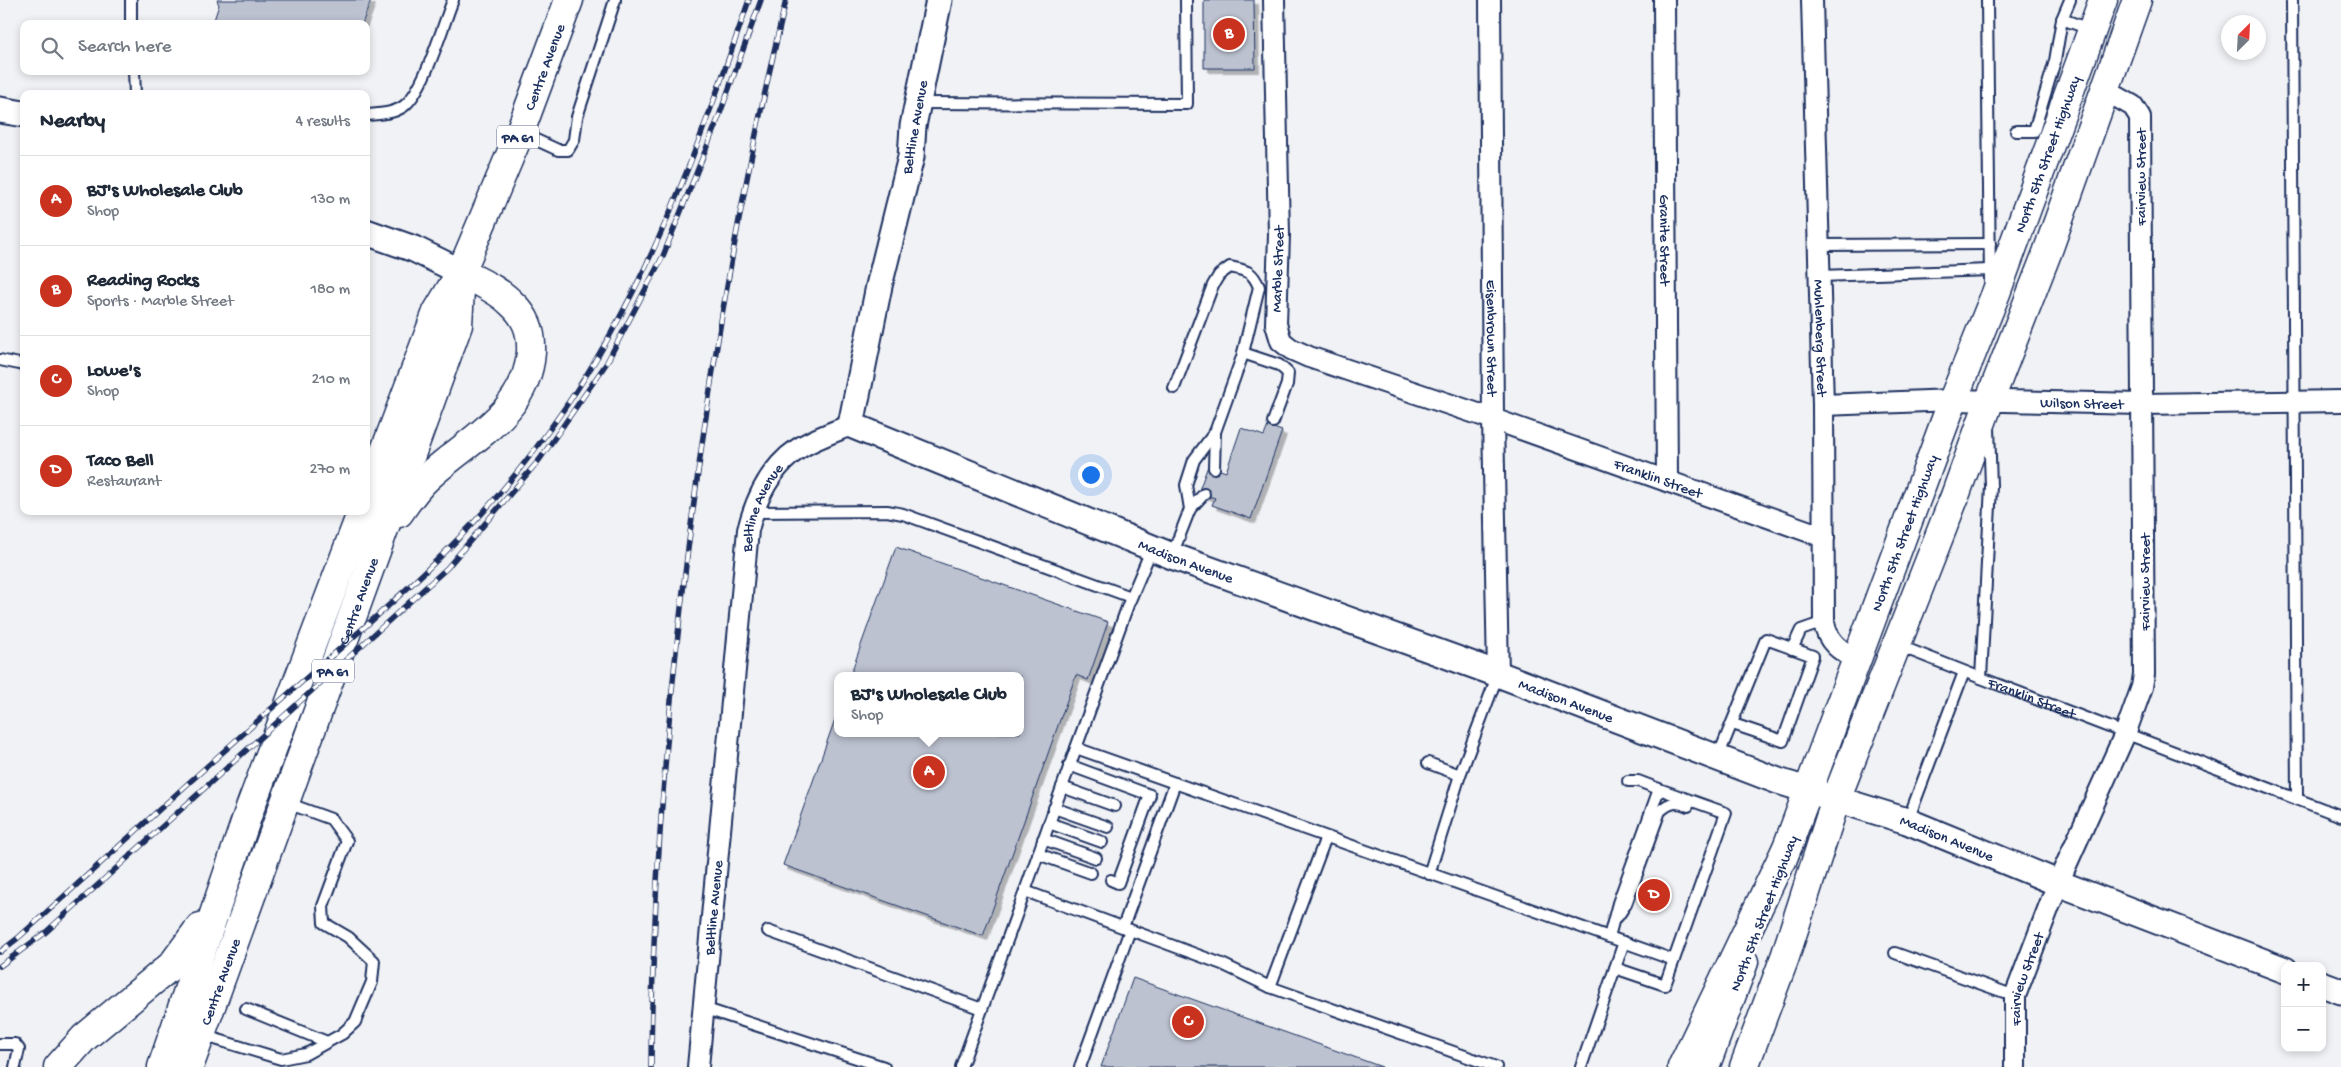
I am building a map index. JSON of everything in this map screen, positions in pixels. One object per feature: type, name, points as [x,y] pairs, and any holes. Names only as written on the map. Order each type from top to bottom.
[{"type":"main road","name":"Centre Avenue","points":[[370,490],[437,312],[461,272],[520,132],[569,0]]},
{"type":"main road","name":"North 5th Street Highway","points":[[1705,1067],[1858,660],[1953,400],[1990,307],[2066,66],[2092,30],[2103,0]]},
{"type":"main road","name":"North 5th Street Highway","points":[[1744,1067],[1785,957],[1836,799],[1955,496],[2047,253],[2137,0]]},
{"type":"main road","name":"Centre Avenue","points":[[189,1067],[458,325],[461,272]]},
{"type":"main road","points":[[376,551],[417,488],[500,417],[518,395],[525,380],[531,344],[531,331],[526,321],[503,295],[461,272]]},
{"type":"main road","name":"Centre Avenue","points":[[162,1067],[250,808],[360,515]]},
{"type":"main road","points":[[1682,1067],[1790,839]]},
{"type":"main road","points":[[58,1067],[84,1038],[172,965],[218,901]]},
{"type":"street","name":"Beltline Avenue","points":[[698,1067],[748,530],[752,512],[769,478],[777,467],[798,448],[852,425],[879,286],[911,157],[917,103],[939,0]]},
{"type":"street","name":"Marble Street","points":[[1274,0],[1279,235],[1276,324],[1281,341],[1291,349],[1309,357],[1493,419]]},
{"type":"street","name":"Eisenbrown Street","points":[[1490,0],[1493,419],[1498,674]]},
{"type":"street","name":"Granite Street","points":[[1664,0],[1667,481]]},
{"type":"street","name":"Muhlenberg Street","points":[[1812,0],[1824,405],[1824,622],[1826,632],[1838,649],[1858,660]]},
{"type":"street","name":"Fairview Street","points":[[2015,1067],[2015,996],[2058,883],[2125,734],[2142,687],[2144,674],[2140,117],[2133,106],[2105,90]]},
{"type":"street","points":[[0,110],[20,113]]},
{"type":"street","points":[[370,233],[414,249],[461,272]]},
{"type":"street","name":"Wilson Street","points":[[1824,405],[1953,400],[2142,404],[2341,401]]},
{"type":"street","name":"Franklin Street","points":[[1493,419],[1824,537]]},
{"type":"street","name":"Madison Avenue","points":[[852,425],[1162,552],[1498,674],[1778,781],[1907,821],[2058,883],[2281,968]]},
{"type":"street","points":[[2326,985],[2341,991]]},
{"type":"lane","points":[[131,0],[131,20]]},
{"type":"lane","points":[[370,114],[396,111],[411,98],[420,84],[453,0]]},
{"type":"lane","points":[[520,132],[558,150],[568,150],[574,140],[577,118],[615,0]]},
{"type":"lane","points":[[917,103],[1187,104],[1186,0]]},
{"type":"lane","points":[[1987,0],[1990,307]]},
{"type":"lane","points":[[2066,66],[2062,19],[2070,0]]},
{"type":"lane","points":[[2292,0],[2297,799]]},
{"type":"lane","points":[[2062,19],[2092,30]]},
{"type":"lane","points":[[134,75],[135,90]]},
{"type":"lane","points":[[2016,131],[2034,131],[2049,118]]},
{"type":"lane","points":[[1819,245],[1990,244]]},
{"type":"lane","points":[[1174,388],[1213,286],[1219,275],[1230,267],[1250,272],[1258,287],[1243,353],[1215,432],[1194,460],[1186,485],[1190,509]]},
{"type":"lane","points":[[1820,276],[1990,270]]},
{"type":"lane","points":[[1243,353],[1279,365],[1288,373],[1287,384],[1273,422]]},
{"type":"lane","points":[[0,360],[20,364]]},
{"type":"lane","name":"Franklin Street","points":[[1989,402],[1991,486],[1982,678],[2341,816]]},
{"type":"lane","points":[[1214,468],[1215,432]]},
{"type":"lane","points":[[961,1067],[1131,598],[1190,509],[1204,494]]},
{"type":"lane","points":[[752,512],[887,511],[903,514],[1131,598]]},
{"type":"lane","points":[[1792,649],[1801,630],[1824,622]]},
{"type":"lane","points":[[1718,758],[1766,639],[1813,656],[1783,741],[1733,724]]},
{"type":"lane","points":[[1896,645],[1982,678]]},
{"type":"lane","points":[[1907,821],[1964,672]]},
{"type":"lane","points":[[1428,874],[1460,775],[1498,674]]},
{"type":"lane","points":[[1076,748],[1674,960]]},
{"type":"lane","points":[[1428,764],[1460,775]]},
{"type":"lane","points":[[1070,765],[1150,795],[1131,835],[1120,866],[1118,883],[1110,880]]},
{"type":"lane","points":[[1615,968],[1664,985],[1726,813],[1638,781],[1628,781]]},
{"type":"lane","points":[[1080,1067],[1175,783]]},
{"type":"lane","points":[[1062,787],[1115,806]]},
{"type":"lane","points":[[1609,937],[1618,903],[1659,789]]},
{"type":"lane","points":[[1614,923],[1626,904],[1660,811],[1668,804],[1678,802],[1701,810],[1710,807]]},
{"type":"lane","points":[[201,1035],[280,1059],[306,1054],[342,1034],[355,1022],[372,982],[374,961],[348,937],[324,923],[322,906],[347,841],[331,819],[286,803]]},
{"type":"lane","points":[[1054,808],[1108,827]]},
{"type":"lane","points":[[1139,818],[1158,830]]},
{"type":"lane","points":[[1049,823],[1102,842]]},
{"type":"lane","points":[[1270,987],[1326,837]]},
{"type":"lane","points":[[1043,839],[1096,858]]},
{"type":"lane","points":[[1038,854],[1091,873]]},
{"type":"lane","points":[[1025,891],[1222,964],[1270,987],[1496,1067]]},
{"type":"lane","points":[[768,931],[982,1009]]},
{"type":"lane","points":[[1581,1067],[1624,942]]},
{"type":"lane","points":[[1895,953],[2015,996]]},
{"type":"lane","points":[[703,1008],[884,1067]]},
{"type":"lane","points":[[246,1009],[327,1042]]},
{"type":"lane","points":[[0,1044],[15,1044],[18,1049],[15,1067]]},
{"type":"building","points":[[217,0],[371,0],[364,20],[214,20],[219,5]]},
{"type":"building","points":[[1204,0],[1254,0],[1255,68],[1204,68]]},
{"type":"building","points":[[1268,426],[1282,431],[1251,519],[1212,505],[1215,498],[1198,493],[1208,466],[1226,472],[1241,428],[1264,436]]},
{"type":"building","points":[[896,547],[1108,622],[1088,680],[1076,675],[983,936],[783,865],[834,722],[834,737],[1024,737],[1024,672],[851,672]]},
{"type":"building","points":[[1133,978],[1382,1067],[1101,1067]]},
{"type":"railway","points":[[0,952],[18,938],[231,744],[412,584],[474,522],[527,459],[564,409],[595,362],[647,263],[692,159],[749,0]]},
{"type":"railway","points":[[0,966],[46,932],[447,568],[540,459],[606,364],[663,256],[718,119],[761,0]]},
{"type":"railway","points":[[651,1067],[656,894],[664,780],[690,532],[724,302],[753,151],[786,0]]},
{"type":"place","name":"Reading Rocks","points":[[1229,34]]},
{"type":"place","name":"BJ's Wholesale Club","points":[[929,772]]},
{"type":"place","name":"Taco Bell","points":[[1654,895]]},
{"type":"place","name":"Lowe's","points":[[1188,1022]]}]
